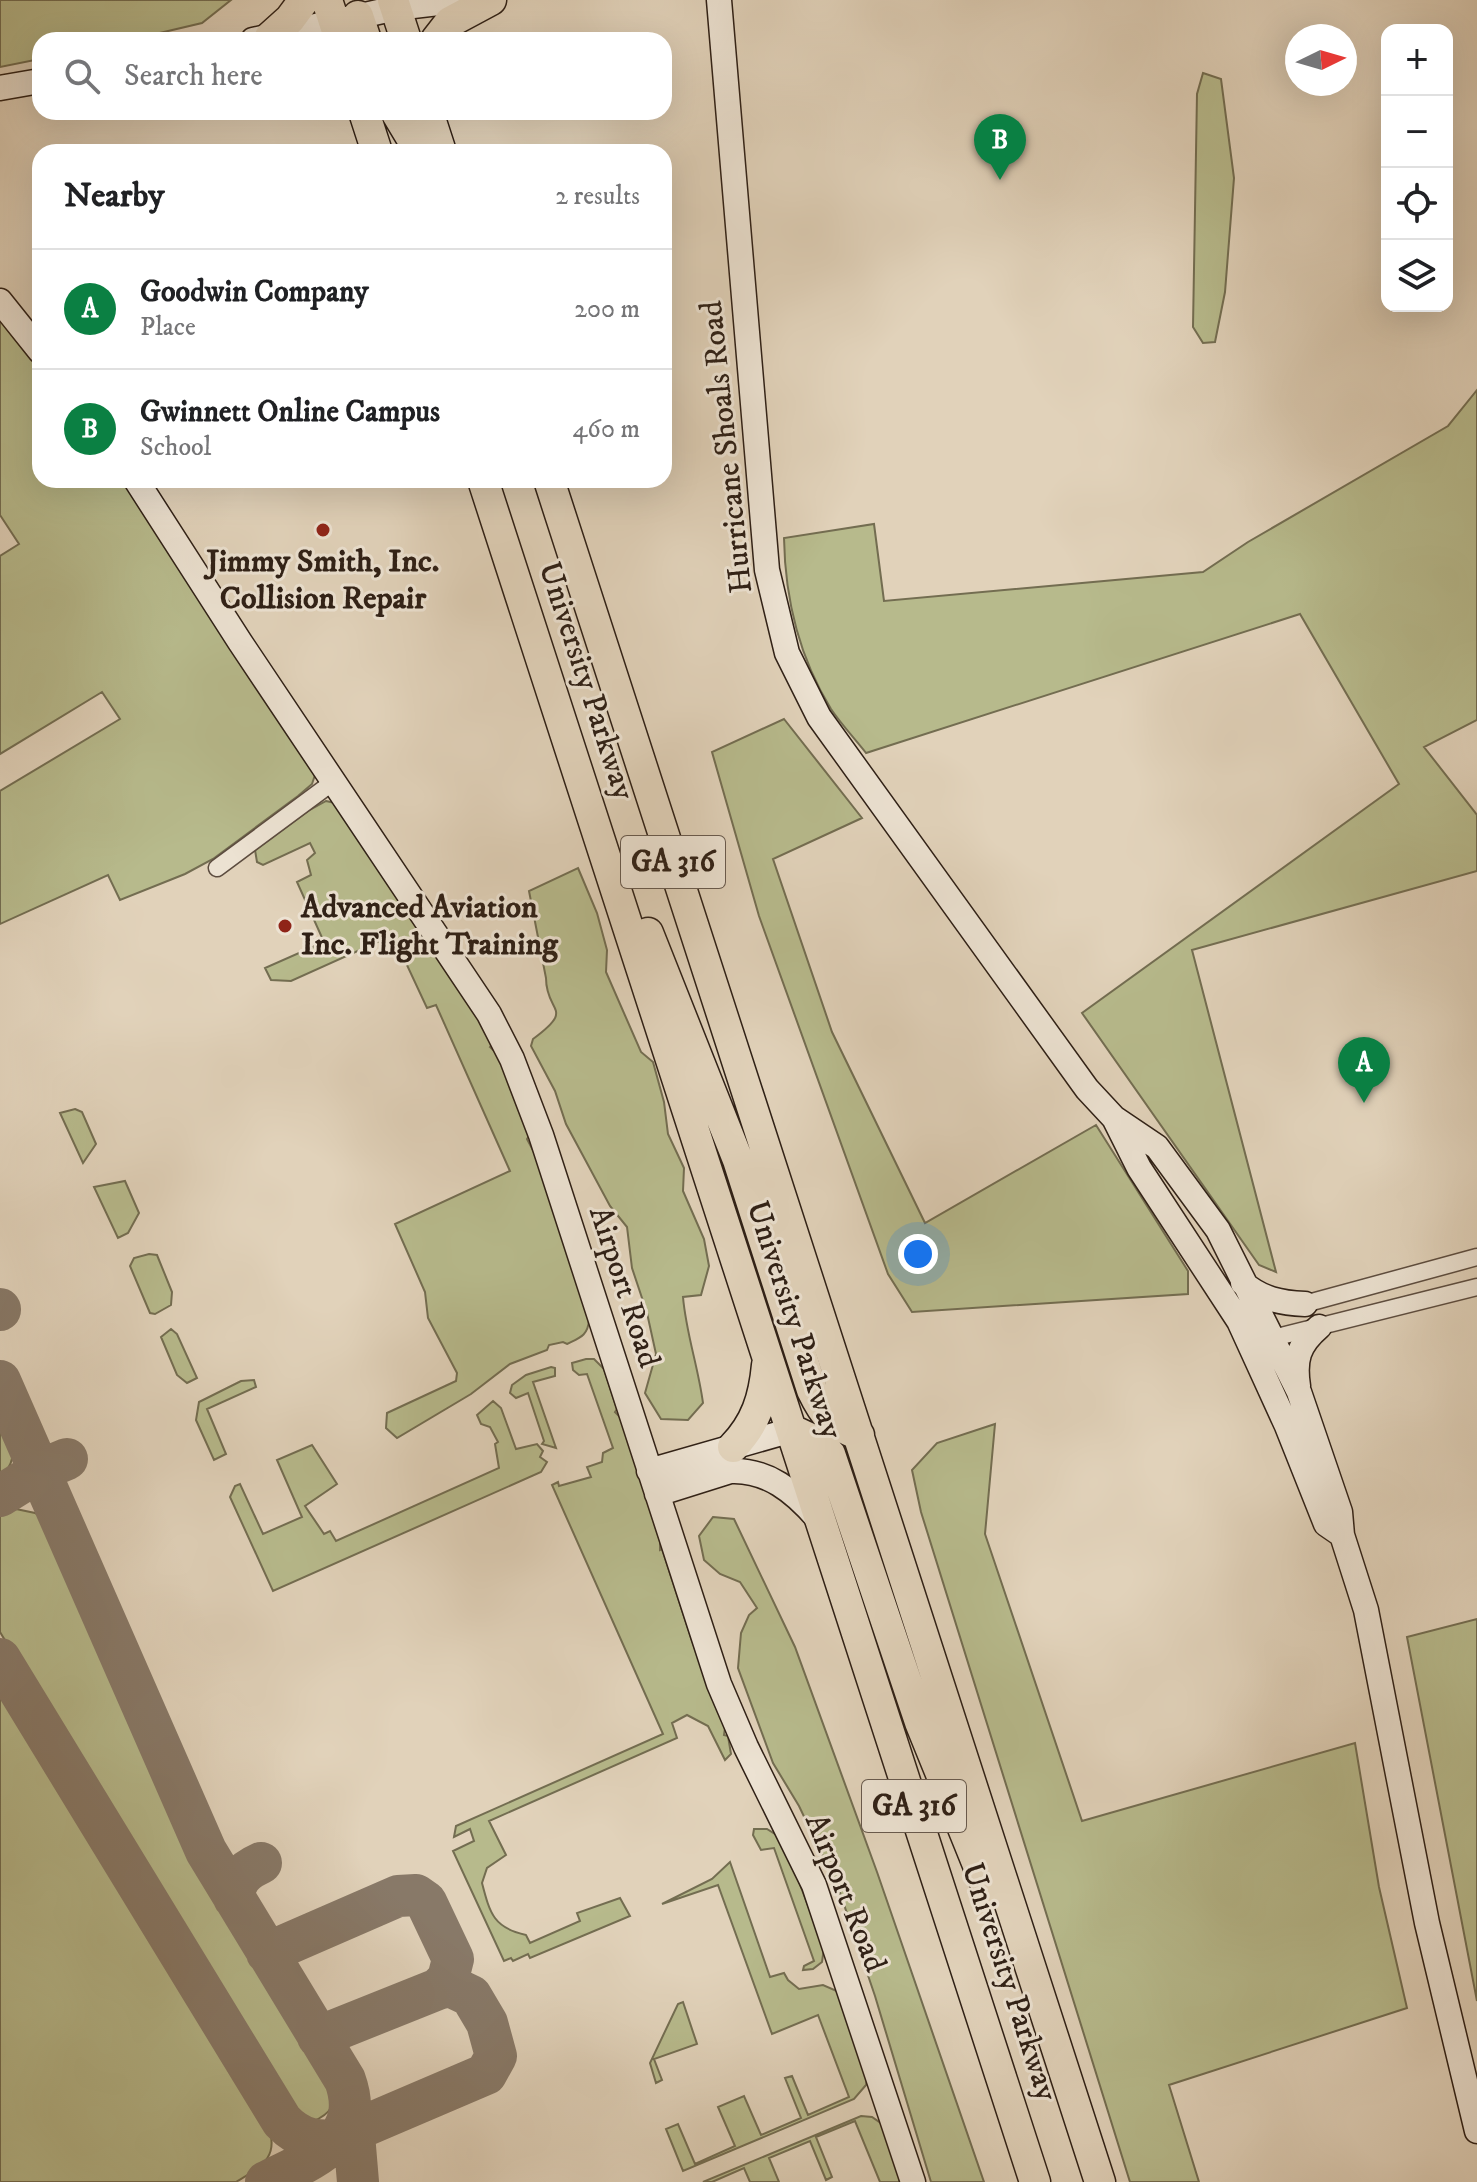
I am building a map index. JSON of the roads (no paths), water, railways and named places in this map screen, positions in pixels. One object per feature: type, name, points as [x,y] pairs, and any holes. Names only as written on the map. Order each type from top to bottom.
[{"type":"highway","points":[[276,32],[304,0]]},
{"type":"highway","points":[[442,32],[450,22],[491,0]]},
{"type":"highway","points":[[361,15],[392,32]]},
{"type":"highway","points":[[367,120],[374,144]]},
{"type":"highway","points":[[401,120],[415,144]]},
{"type":"highway","points":[[431,120],[438,144]]},
{"type":"highway","name":"University Parkway","points":[[486,488],[1035,2182]]},
{"type":"highway","name":"University Parkway","points":[[552,488],[1100,2182]]},
{"type":"highway","points":[[603,850],[662,963],[712,1091],[742,1172],[812,1390],[823,1413],[839,1427],[859,1435]]},
{"type":"highway","points":[[733,1447],[752,1423],[759,1408],[767,1355]]},
{"type":"highway","points":[[792,1430],[813,1440],[830,1454],[920,1722],[1017,1962],[1050,2025]]},
{"type":"street","points":[[295,32],[361,15],[464,0]]},
{"type":"street","name":"Hurricane Shoals Road","points":[[719,0],[767,570],[787,653],[819,717],[1087,1089],[1114,1118],[1157,1147],[1218,1230],[1243,1283],[1249,1319]]},
{"type":"street","points":[[0,88],[32,82]]},
{"type":"street","points":[[0,301],[32,341]]},
{"type":"street","name":"Airport Road","points":[[141,488],[489,1014],[512,1059],[541,1135],[724,1697],[818,1896],[913,2182]]},
{"type":"street","points":[[217,868],[333,782]]},
{"type":"street","name":"Hurricane Shoals Road","points":[[1114,1118],[1139,1168],[1249,1319],[1261,1342],[1326,1524],[1342,1535]]},
{"type":"street","points":[[1249,1319],[1477,1257]]},
{"type":"street","points":[[1243,1283],[1272,1300],[1305,1304]]},
{"type":"street","points":[[1261,1342],[1477,1287]]},
{"type":"street","points":[[1299,1392],[1294,1365],[1305,1342],[1319,1327]]},
{"type":"street","name":"Hurricane Shoals Road","points":[[1261,1342],[1299,1392],[1340,1512],[1342,1535],[1366,1610],[1427,1923],[1477,2131]]},
{"type":"street","points":[[653,1483],[695,1458],[792,1430]]},
{"type":"street","points":[[636,1431],[669,1453],[695,1458]]},
{"type":"street","points":[[653,1483],[742,1470],[767,1478],[793,1492],[823,1524]]},
{"type":"place","name":"Gwinnett Online Campus","points":[[1000,180]]},
{"type":"place","name":"Jimmy Smith, Inc. Collision Repair","points":[[323,530]]},
{"type":"place","name":"Advanced Aviation Inc. Flight Training","points":[[285,926]]},
{"type":"place","name":"Goodwin Company","points":[[1364,1103]]}]
